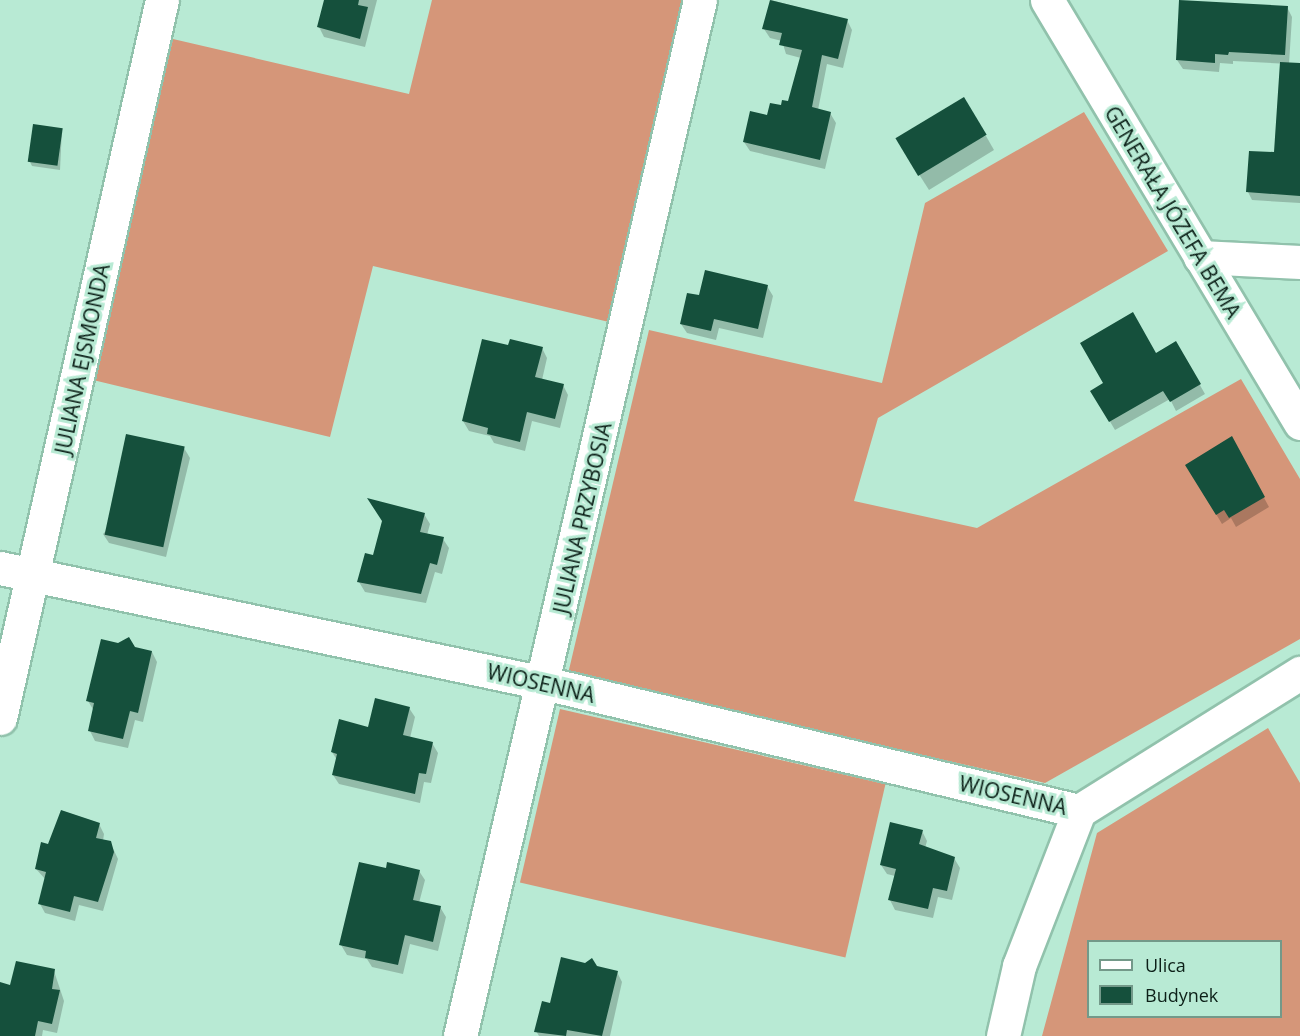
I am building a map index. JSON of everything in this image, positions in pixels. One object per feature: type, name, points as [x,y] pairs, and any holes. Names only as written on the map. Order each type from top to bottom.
[{"type":"street","name":"JULIANA EJSMONDA","points":[[0,718],[35,574],[162,0]]},
{"type":"street","name":"JULIANA PRZYBOSIA","points":[[460,1036],[544,683],[700,0]]},
{"type":"street","name":"GENERAŁA JÓZEFA BEMA","points":[[1047,0],[1300,423]]},
{"type":"street","points":[[1200,256],[1300,262]]},
{"type":"street","name":"WIOSENNA","points":[[0,568],[544,683],[1078,811]]},
{"type":"street","points":[[1003,1036],[1019,966],[1078,811],[1300,673]]},
{"type":"shaded area","points":[[432,0],[683,0],[609,322],[373,266],[330,437],[93,380],[173,39],[409,94]]},
{"type":"shaded area","points":[[1084,112],[1168,251],[878,418],[854,501],[977,528],[1241,379],[1300,479],[1300,639],[1045,783],[568,674],[649,330],[882,383],[925,203]]},
{"type":"shaded area","points":[[560,709],[885,784],[845,958],[520,882]]},
{"type":"shaded area","points":[[1268,728],[1300,783],[1300,1036],[1042,1036],[1097,833]]},
{"type":"building","points":[[324,0],[359,0],[358,5],[368,7],[360,39],[317,27]]},
{"type":"building","points":[[770,0],[848,19],[838,59],[822,55],[812,107],[831,112],[820,160],[743,142],[750,111],[767,115],[770,103],[781,105],[782,100],[788,101],[802,50],[779,45],[782,33],[762,29]]},
{"type":"building","points":[[1179,0],[1288,6],[1285,55],[1229,52],[1228,55],[1215,54],[1215,63],[1176,60]]},
{"type":"building","points":[[1280,62],[1300,63],[1300,196],[1246,192],[1249,151],[1274,152]]},
{"type":"building","points":[[964,97],[987,135],[918,176],[895,138]]},
{"type":"building","points":[[33,124],[63,128],[57,166],[28,162]]},
{"type":"building","points":[[705,270],[768,285],[758,329],[714,319],[711,331],[680,324],[687,293],[699,295]]},
{"type":"building","points":[[1133,312],[1156,353],[1176,341],[1201,384],[1170,402],[1163,391],[1109,422],[1090,391],[1103,383],[1080,343]]},
{"type":"building","points":[[482,339],[508,345],[510,339],[543,347],[535,377],[564,384],[555,419],[527,412],[520,442],[487,434],[488,428],[462,421]]},
{"type":"building","points":[[126,434],[185,446],[163,547],[105,535]]},
{"type":"building","points":[[1232,436],[1265,497],[1229,518],[1224,510],[1216,515],[1185,465]]},
{"type":"building","points":[[367,498],[425,513],[420,532],[444,537],[437,565],[430,563],[421,594],[357,582],[365,553],[373,555],[382,521]]},
{"type":"building","points":[[129,637],[135,647],[152,651],[138,713],[130,711],[123,739],[88,731],[94,703],[86,701],[101,639],[118,643]]},
{"type":"building","points":[[375,698],[410,707],[403,735],[433,742],[426,774],[419,773],[415,794],[332,775],[337,754],[331,752],[339,719],[368,727]]},
{"type":"building","points":[[61,810],[100,823],[96,838],[111,841],[114,852],[98,902],[74,896],[70,912],[38,904],[46,872],[35,869],[41,842],[48,844]]},
{"type":"building","points":[[890,822],[923,830],[919,844],[955,857],[947,891],[933,888],[928,909],[888,900],[896,869],[880,865]]},
{"type":"building","points":[[359,862],[386,868],[387,862],[420,870],[413,900],[441,906],[433,942],[405,935],[398,965],[365,958],[366,951],[339,945]]},
{"type":"building","points":[[561,957],[585,963],[592,958],[597,966],[618,971],[602,1036],[567,1030],[566,1036],[534,1032],[542,1001],[550,1003]]},
{"type":"building","points":[[16,961],[55,969],[52,989],[60,990],[52,1024],[38,1021],[35,1036],[0,1036],[0,982],[10,985]]}]
